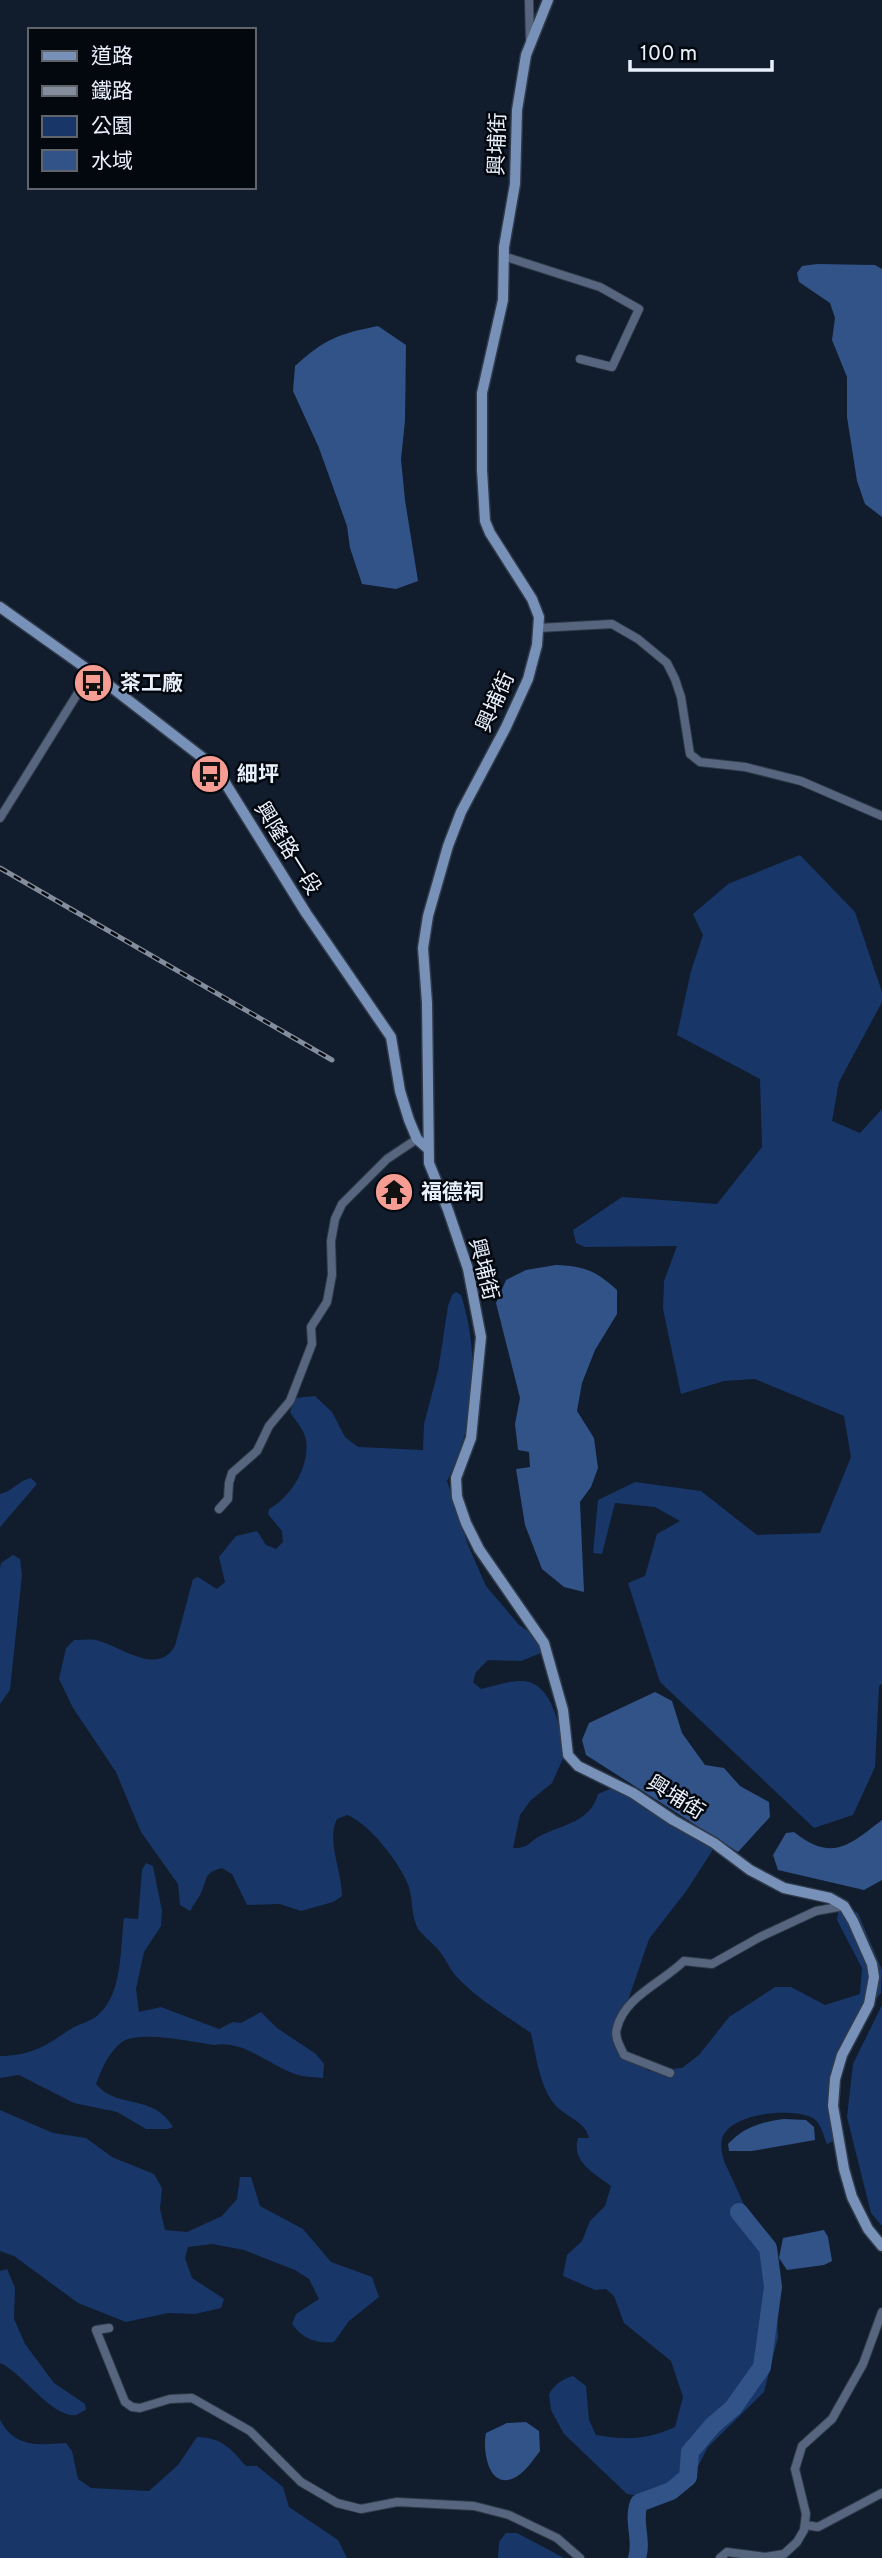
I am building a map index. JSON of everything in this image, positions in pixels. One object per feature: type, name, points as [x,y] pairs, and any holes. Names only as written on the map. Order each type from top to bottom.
[{"type":"street","points":[[529,0],[530,40]]},
{"type":"street","name":"興埔街","points":[[548,0],[530,40],[517,110],[515,184],[503,256],[503,300],[482,393],[481,412],[485,521],[532,599],[539,617],[537,645],[528,678],[506,727],[461,812],[448,846],[428,916],[423,948],[427,1003],[429,1163],[468,1269],[481,1337],[471,1438],[456,1478],[457,1497],[479,1549],[544,1643],[563,1710],[568,1755],[578,1766],[633,1793],[714,1843],[750,1870],[785,1888],[830,1898],[844,1906]]},
{"type":"street","points":[[503,256],[600,287],[639,309],[612,367],[580,359]]},
{"type":"street","name":"興隆路一段","points":[[0,607],[91,672],[219,773],[306,913],[391,1037],[405,1110],[417,1139],[427,1148]]},
{"type":"street","points":[[538,628],[612,624],[638,639],[667,663],[681,698],[690,754],[700,762],[745,767],[801,781],[882,816]]},
{"type":"street","points":[[0,818],[91,672]]},
{"type":"street","points":[[405,1110],[417,1116],[427,1105]]},
{"type":"street","points":[[219,1509],[228,1499],[232,1473],[257,1451],[269,1426],[290,1401],[312,1344],[311,1327],[327,1302],[332,1275],[331,1241],[335,1219],[342,1204],[387,1159],[417,1139]]},
{"type":"street","points":[[670,2073],[624,2055],[617,2041],[616,2029],[630,2004],[684,1961],[712,1964],[760,1937],[816,1911],[844,1906],[862,1937],[878,1977],[869,2004],[842,2054],[835,2079],[833,2106],[844,2169],[852,2197],[868,2229],[882,2246]]},
{"type":"street","points":[[720,2558],[727,2552],[765,2557],[784,2554],[797,2542],[805,2525],[806,2514],[795,2469],[802,2446],[832,2419],[863,2364],[882,2312]]},
{"type":"street","points":[[109,2328],[96,2330],[125,2402],[132,2407],[140,2408],[170,2399],[192,2398],[250,2431],[301,2482],[337,2503],[361,2509],[397,2502],[474,2505],[509,2515],[557,2538],[580,2558]]},
{"type":"street","points":[[805,2525],[818,2527],[882,2493]]},
{"type":"green space","points":[[800,855],[855,912],[882,992],[882,1002],[839,1082],[832,1121],[860,1133],[882,1109],[882,1684],[879,1686],[875,1767],[853,1815],[814,1828],[660,1682],[628,1583],[645,1576],[657,1534],[680,1521],[655,1507],[615,1503],[602,1554],[593,1553],[598,1500],[635,1482],[701,1491],[757,1535],[820,1533],[851,1457],[844,1416],[755,1379],[724,1381],[681,1394],[663,1309],[664,1281],[677,1246],[585,1247],[576,1243],[573,1230],[622,1197],[717,1204],[762,1147],[760,1079],[677,1035],[691,971],[703,935],[693,914],[728,884]]},
{"type":"green space","points":[[456,1292],[461,1295],[471,1341],[472,1389],[464,1437],[447,1481],[468,1545],[486,1586],[519,1625],[537,1637],[541,1653],[521,1661],[488,1660],[476,1672],[473,1682],[481,1689],[524,1681],[542,1690],[554,1709],[566,1752],[552,1783],[530,1801],[520,1815],[513,1848],[526,1846],[542,1835],[575,1821],[589,1811],[598,1794],[612,1788],[687,1824],[712,1846],[712,1851],[687,1890],[649,1939],[620,2024],[618,2042],[622,2052],[649,2071],[682,2068],[699,2055],[729,2017],[775,1987],[791,1987],[825,2005],[860,1994],[862,1968],[837,1920],[839,1909],[843,1906],[858,1913],[882,1970],[881,1993],[859,2020],[838,2078],[836,2140],[827,2144],[814,2119],[790,2113],[751,2117],[731,2127],[722,2137],[724,2161],[769,2259],[776,2292],[778,2337],[764,2392],[708,2447],[692,2478],[675,2491],[654,2498],[627,2494],[564,2434],[551,2410],[549,2394],[559,2382],[573,2376],[586,2386],[589,2420],[596,2435],[636,2438],[675,2427],[683,2397],[671,2361],[624,2323],[614,2296],[606,2289],[595,2290],[563,2276],[567,2255],[582,2241],[590,2221],[605,2206],[611,2186],[581,2160],[578,2154],[578,2138],[589,2138],[587,2132],[583,2126],[561,2111],[548,2094],[531,2033],[482,1999],[455,1975],[440,1952],[418,1929],[409,1887],[392,1856],[365,1826],[347,1815],[337,1819],[334,1828],[334,1846],[342,1896],[333,1902],[301,1911],[280,1904],[247,1905],[232,1874],[222,1868],[208,1875],[190,1911],[180,1905],[178,1884],[141,1832],[116,1772],[73,1708],[59,1679],[66,1648],[74,1640],[96,1640],[149,1659],[159,1659],[167,1655],[175,1646],[193,1579],[198,1577],[217,1589],[225,1582],[219,1557],[236,1536],[257,1531],[266,1545],[276,1549],[283,1542],[282,1531],[268,1514],[269,1509],[291,1489],[305,1460],[305,1437],[290,1412],[295,1398],[315,1396],[332,1412],[345,1437],[358,1447],[423,1450],[424,1424],[438,1371],[448,1306]]},
{"type":"green space","points":[[31,1478],[37,1484],[0,1527],[0,1494]]},
{"type":"green space","points":[[13,1555],[20,1559],[22,1575],[10,1690],[0,1704],[0,1569],[1,1563]]},
{"type":"green space","points":[[146,1863],[153,1866],[162,1911],[161,1926],[144,1952],[136,1989],[139,2012],[161,2007],[219,2029],[233,2022],[241,2023],[261,2012],[277,2028],[316,2054],[324,2064],[323,2078],[295,2074],[236,2046],[153,2037],[130,2039],[117,2046],[109,2056],[96,2084],[114,2097],[156,2110],[165,2116],[173,2127],[146,2129],[117,2112],[74,2103],[19,2075],[0,2078],[0,2056],[37,2049],[95,2017],[106,2006],[119,1970],[124,1918],[138,1919],[142,1870]]},
{"type":"green space","points":[[882,2005],[882,2226],[871,2213],[847,2117],[853,2064]]},
{"type":"green space","points":[[0,2110],[53,2133],[86,2138],[112,2157],[154,2174],[162,2188],[160,2209],[165,2230],[187,2232],[222,2216],[237,2199],[240,2177],[251,2177],[260,2206],[303,2229],[331,2262],[372,2277],[379,2297],[349,2321],[334,2342],[316,2341],[305,2337],[292,2324],[296,2314],[319,2299],[309,2279],[295,2270],[244,2250],[212,2244],[188,2247],[185,2258],[192,2278],[224,2299],[221,2308],[195,2314],[168,2313],[126,2322],[78,2303],[14,2256],[0,2251]]},
{"type":"green space","points":[[7,2269],[15,2288],[14,2319],[25,2344],[54,2383],[85,2404],[86,2410],[76,2415],[57,2410],[18,2375],[0,2363],[0,2271]]},
{"type":"green space","points":[[0,2420],[13,2436],[28,2443],[66,2443],[72,2451],[78,2479],[91,2488],[149,2491],[178,2465],[197,2437],[213,2439],[230,2449],[246,2466],[257,2466],[283,2487],[289,2507],[338,2540],[347,2558],[0,2558]]},
{"type":"green space","points":[[506,2533],[517,2533],[564,2558],[498,2558],[499,2542]]},
{"type":"water","points":[[875,265],[882,269],[882,517],[865,504],[857,481],[847,417],[847,377],[832,340],[835,318],[830,303],[799,282],[797,273],[802,266]]},
{"type":"water","points":[[378,326],[406,345],[405,421],[401,459],[418,581],[396,589],[362,584],[350,548],[347,526],[319,448],[293,391],[295,366],[315,349],[342,335]]},
{"type":"water","points":[[556,1265],[590,1271],[617,1290],[617,1314],[595,1350],[582,1383],[577,1411],[594,1438],[598,1468],[591,1487],[580,1502],[584,1592],[564,1587],[542,1569],[525,1525],[516,1469],[530,1467],[529,1452],[518,1450],[515,1424],[520,1398],[496,1303],[506,1280],[526,1270]]},
{"type":"water","points":[[655,1692],[672,1701],[682,1733],[705,1765],[724,1768],[740,1786],[769,1802],[770,1817],[738,1852],[586,1755],[582,1740],[589,1723]]},
{"type":"water","points":[[882,1820],[882,1880],[864,1890],[778,1870],[773,1855],[786,1833],[794,1832],[819,1846],[840,1847]]},
{"type":"water","points":[[784,2119],[806,2120],[814,2127],[815,2140],[752,2151],[729,2151],[728,2144],[747,2129]]},
{"type":"water","points":[[824,2230],[828,2237],[832,2261],[824,2265],[787,2270],[779,2258],[783,2238]]},
{"type":"water","points":[[526,2422],[539,2431],[540,2451],[520,2475],[507,2480],[499,2479],[489,2467],[485,2450],[486,2433],[507,2423]]},
{"type":"waterway","points":[[637,2558],[639,2503],[671,2491],[688,2477],[690,2452],[713,2425],[733,2408],[762,2367],[773,2287],[768,2248],[739,2212]]},
{"type":"railway","points":[[0,868],[332,1060]]},
{"type":"place","name":"茶工廠","points":[[93,683]]},
{"type":"place","name":"細坪","points":[[210,774]]},
{"type":"place","name":"福德祠","points":[[394,1192]]}]
